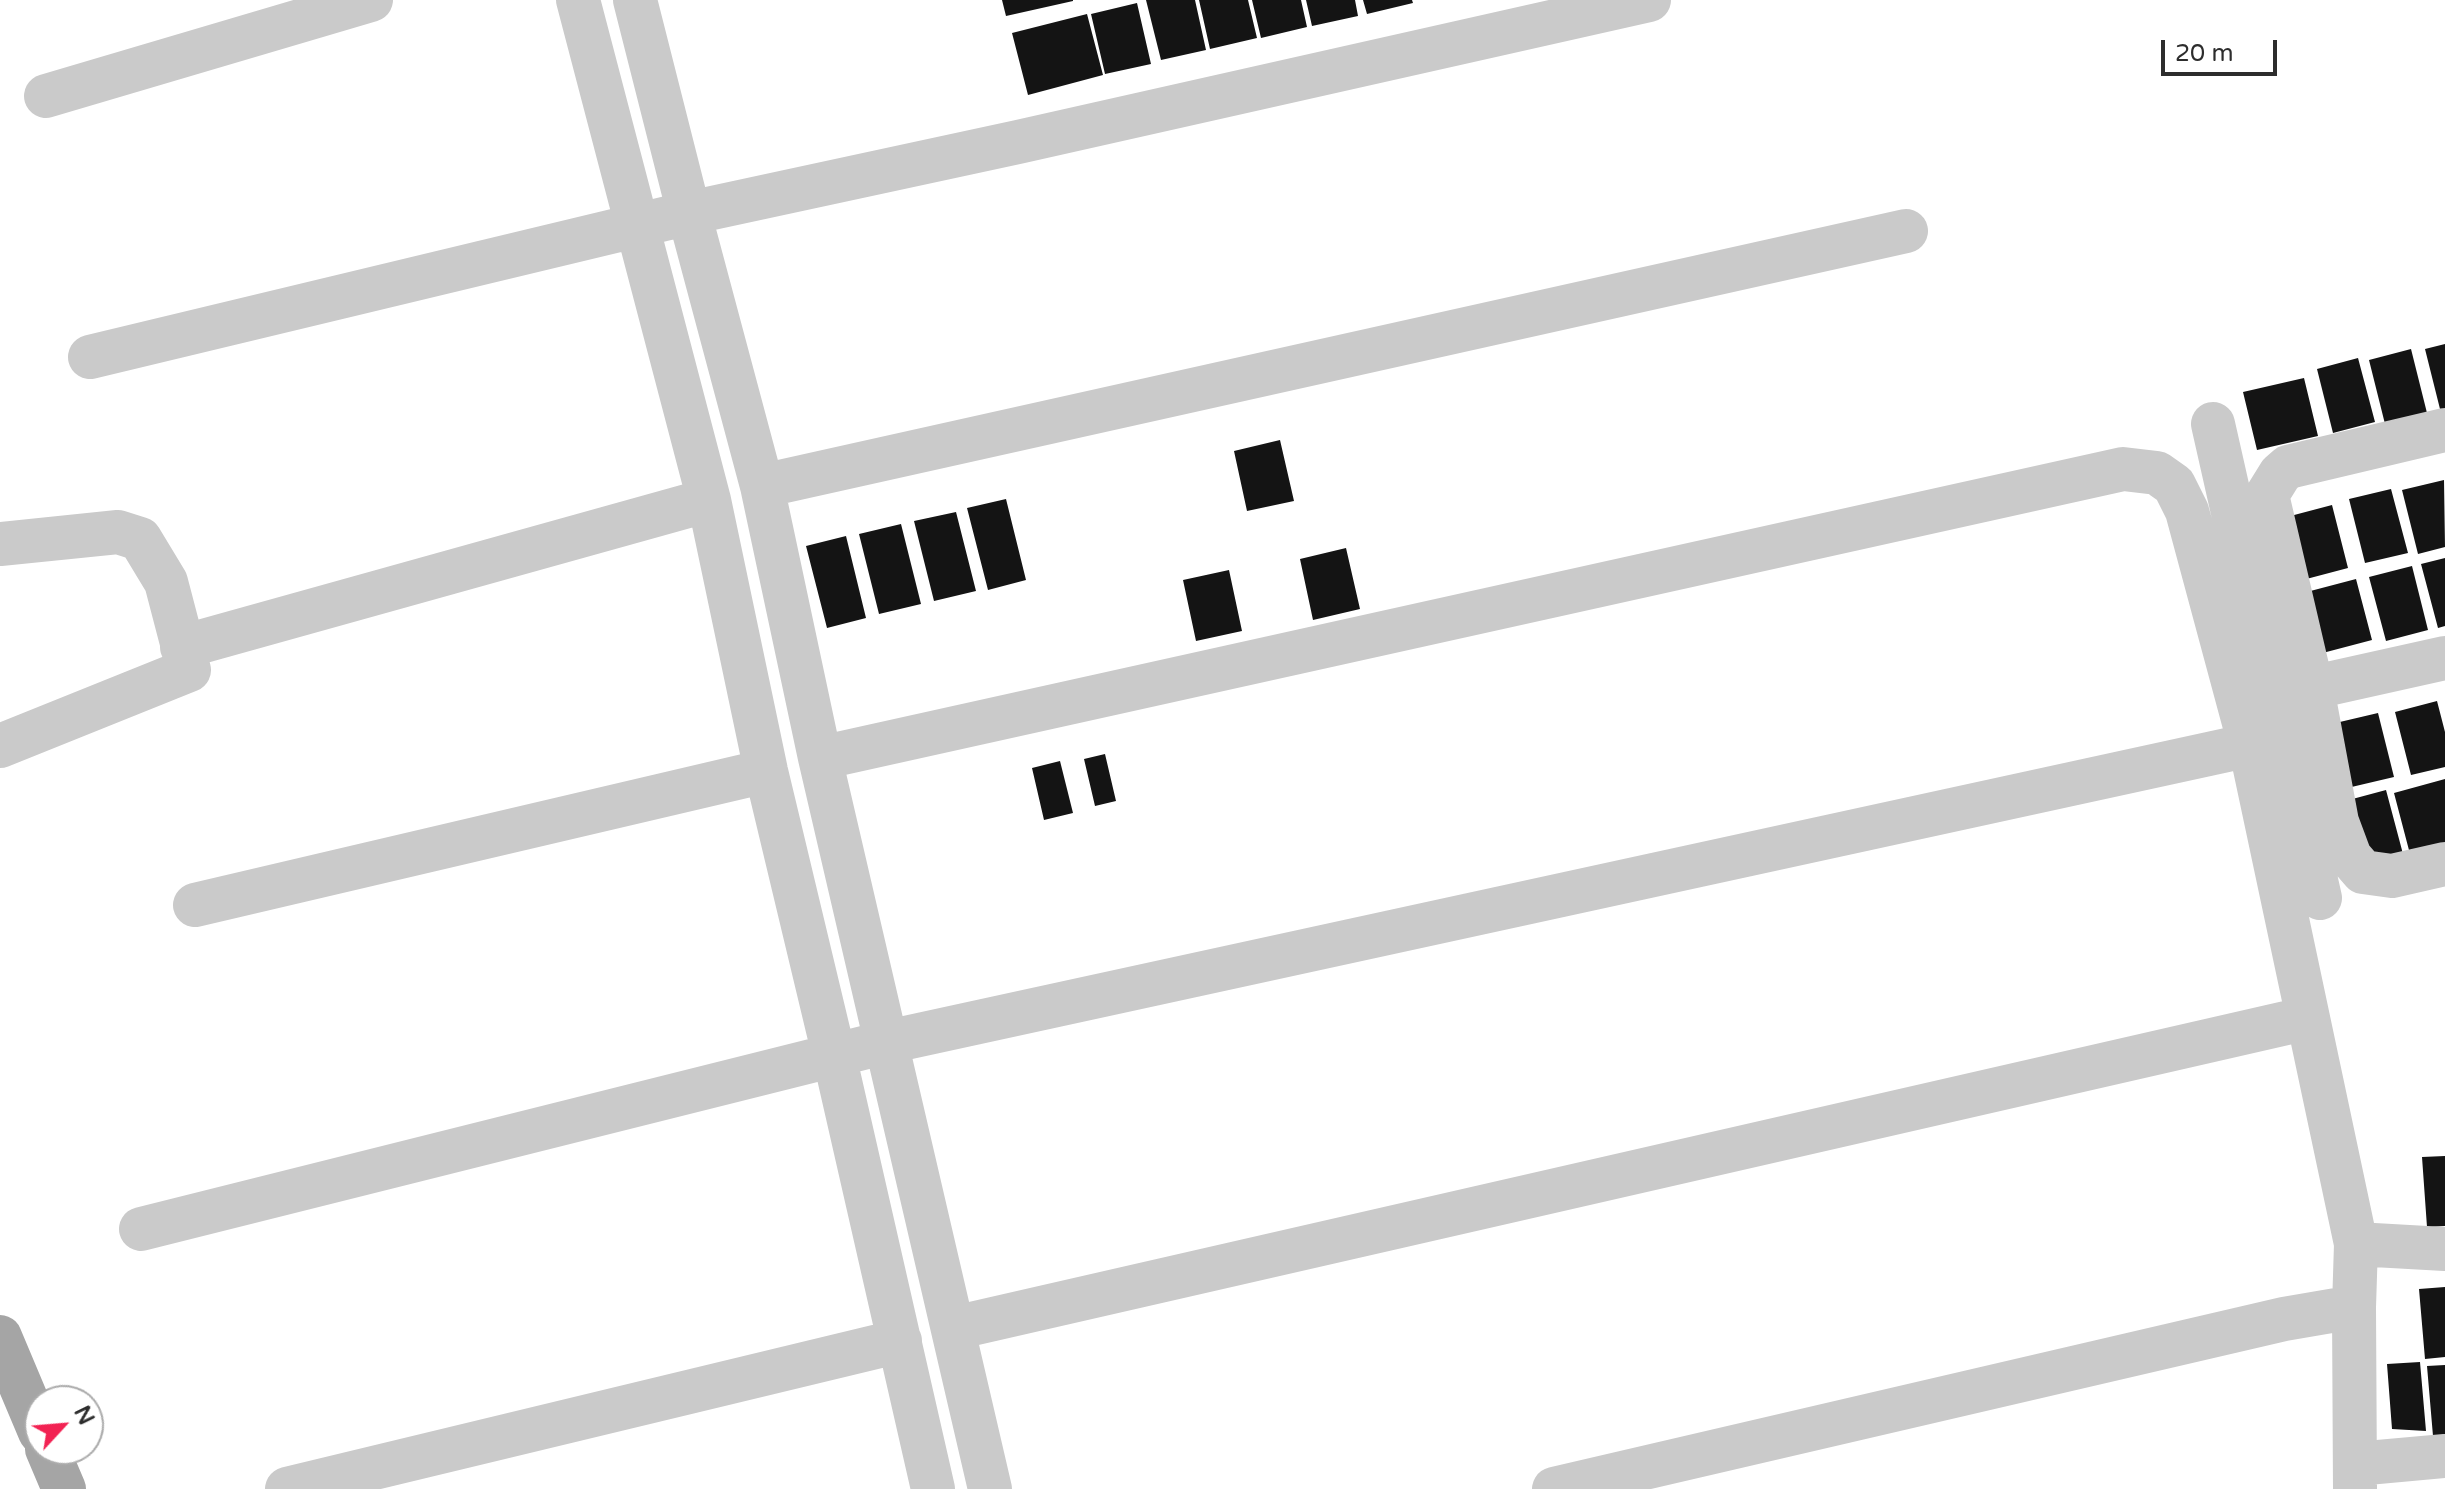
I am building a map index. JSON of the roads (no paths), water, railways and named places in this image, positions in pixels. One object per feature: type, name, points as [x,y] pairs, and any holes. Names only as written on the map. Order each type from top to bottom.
[{"type":"main road","points":[[0,1337],[24,1394]]},
{"type":"main road","points":[[54,1465],[64,1489]]},
{"type":"street","points":[[46,96],[371,0]]},
{"type":"street","points":[[578,0],[709,500],[766,771],[933,1489]]},
{"type":"street","points":[[635,0],[762,486],[820,758],[990,1489]]},
{"type":"street","points":[[90,357],[689,213],[1034,139],[1649,0]]},
{"type":"street","points":[[762,486],[1906,231]]},
{"type":"street","points":[[2213,424],[2320,898]]},
{"type":"street","points":[[2445,430],[2288,467],[2280,474],[2267,495],[2275,696],[2250,745],[2356,1244],[2355,1476],[2445,1456]]},
{"type":"street","points":[[820,758],[2123,469],[2157,473],[2174,485],[2337,822],[2350,857],[2363,872],[2392,876],[2445,864]]},
{"type":"street","points":[[182,647],[709,500]]},
{"type":"street","points":[[0,544],[118,532],[140,539],[166,582],[189,670],[0,746]]},
{"type":"street","points":[[2275,696],[2445,658]]},
{"type":"street","points":[[141,1229],[887,1042],[2250,745]]},
{"type":"street","points":[[195,905],[766,771]]},
{"type":"street","points":[[954,1328],[2308,1018]]},
{"type":"street","points":[[2356,1244],[2445,1249]]},
{"type":"street","points":[[1554,1489],[2284,1319],[2354,1307]]},
{"type":"street","points":[[287,1489],[900,1341]]}]
